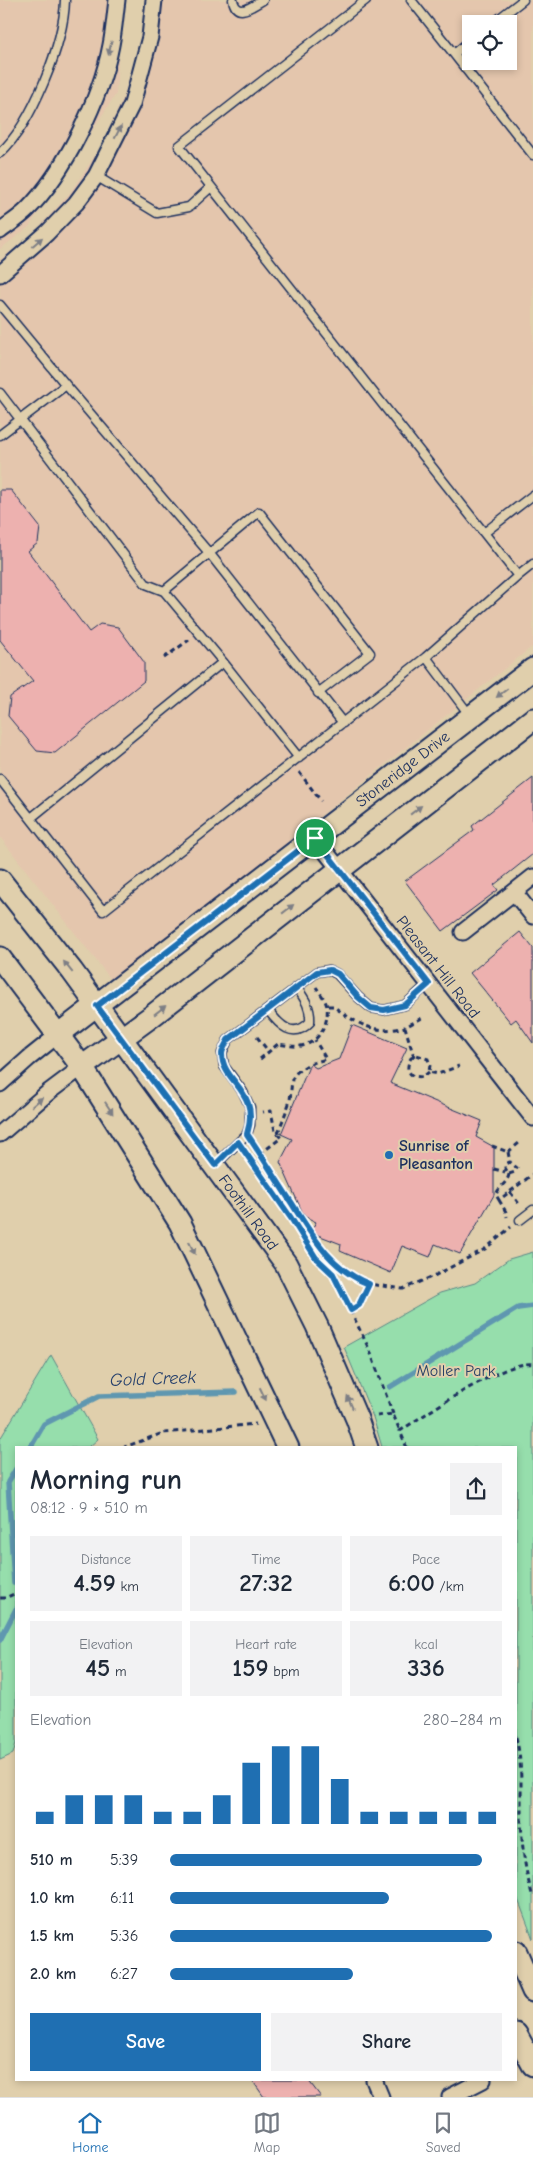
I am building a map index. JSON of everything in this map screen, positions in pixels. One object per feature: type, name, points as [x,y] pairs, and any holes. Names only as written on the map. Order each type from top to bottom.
[{"type":"main road","name":"Stoneridge Drive","points":[[59,1034],[533,669]]},
{"type":"main road","points":[[82,1067],[121,1039],[533,719]]},
{"type":"main road","name":"Foothill Road","points":[[0,880],[97,1006],[286,1264],[317,1326],[357,1418],[366,1446]]},
{"type":"main road","points":[[0,958],[82,1067],[180,1223],[287,1446]]},
{"type":"main road","points":[[517,1954],[533,1991]]},
{"type":"main road","points":[[517,2036],[527,2060]]},
{"type":"street","points":[[0,231],[26,211],[51,182],[71,148],[94,100],[111,47],[117,0]]},
{"type":"street","points":[[0,274],[48,233],[76,203],[96,176],[132,104],[150,37],[154,0]]},
{"type":"street","name":"Pleasant Hill Road","points":[[315,838],[533,1118]]},
{"type":"street","points":[[463,932],[533,876]]},
{"type":"street","points":[[514,892],[533,916]]},
{"type":"street","points":[[0,1084],[28,1058],[59,1034]]},
{"type":"street","points":[[0,1134],[50,1091],[82,1067]]},
{"type":"street","points":[[374,2081],[381,2097]]},
{"type":"street","points":[[450,2097],[481,2081]]},
{"type":"lane","points":[[1,149],[28,117],[51,65],[65,0]]},
{"type":"lane","points":[[233,0],[234,6],[244,11],[262,0]]},
{"type":"lane","points":[[366,0],[180,146],[518,576]]},
{"type":"lane","points":[[411,0],[533,154]]},
{"type":"lane","points":[[503,15],[522,0]]},
{"type":"lane","points":[[454,54],[462,47]]},
{"type":"lane","points":[[96,176],[156,213],[189,207],[211,187]]},
{"type":"lane","points":[[0,305],[210,554],[343,723]]},
{"type":"lane","points":[[0,435],[66,384]]},
{"type":"lane","points":[[0,393],[21,418],[146,584],[164,591],[299,758]]},
{"type":"lane","points":[[484,534],[533,495]]},
{"type":"lane","points":[[164,591],[259,512],[370,653],[318,693]]},
{"type":"lane","points":[[0,779],[103,911],[426,658],[533,564]]},
{"type":"lane","points":[[426,658],[471,717]]},
{"type":"lane","points":[[30,818],[223,662]]},
{"type":"lane","points":[[215,1165],[247,1134],[250,1125],[250,1107],[244,1092],[224,1066],[222,1052],[228,1040],[317,972],[330,970],[338,974],[358,997],[371,1008],[384,1010],[405,1005],[429,984]]},
{"type":"lane","points":[[268,1010],[279,1024],[292,1031],[304,1029],[310,1022],[311,1014],[308,1004],[297,988]]},
{"type":"lane","points":[[520,1220],[533,1210]]},
{"type":"path","points":[[310,978],[328,1006],[333,1006],[367,1027],[387,1031],[405,1027],[422,1018]]},
{"type":"path","points":[[405,1027],[414,1057]]},
{"type":"path","points":[[257,1037],[269,1052]]},
{"type":"path","points":[[278,1133],[290,1100],[292,1079],[297,1072],[308,1064],[326,1059],[314,1040]]},
{"type":"path","points":[[423,1056],[428,1058],[429,1072],[423,1077],[418,1077],[409,1073],[408,1063],[414,1057],[423,1056]]},
{"type":"path","points":[[429,1072],[438,1074],[459,1066]]},
{"type":"path","points":[[250,1114],[271,1111],[275,1131],[281,1138],[260,1154]]},
{"type":"path","points":[[247,1134],[317,1244],[355,1279],[369,1284],[403,1289],[436,1275],[485,1249],[520,1220]]},
{"type":"path","points":[[238,1142],[291,1218],[316,1258],[333,1274],[379,1372],[405,1446]]},
{"type":"path","points":[[508,1152],[519,1143]]},
{"type":"path","points":[[492,1146],[508,1152]]},
{"type":"path","points":[[494,1169],[508,1173],[515,1172],[517,1168],[510,1162],[508,1152]]},
{"type":"path","points":[[510,1162],[505,1164],[509,1177],[496,1195],[499,1200],[533,1174]]},
{"type":"path","points":[[510,1192],[521,1206]]},
{"type":"path","points":[[351,1310],[359,1305],[369,1284]]},
{"type":"path","points":[[400,1431],[433,1408],[506,1369],[533,1364]]},
{"type":"path","points":[[357,1418],[394,1414]]},
{"type":"path","points":[[127,1446],[163,1433],[276,1422]]},
{"type":"path","points":[[0,1598],[15,1593]]},
{"type":"path","points":[[517,1741],[522,1782],[522,1847],[526,1876],[533,1897]]},
{"type":"shaded area","points":[[0,0],[122,0],[116,94],[29,227],[0,249]]},
{"type":"shaded area","points":[[147,0],[533,0],[533,646],[113,982],[0,837],[0,260],[32,235],[69,194],[101,147],[124,96],[139,45]]},
{"type":"green space","name":"Moller Park","points":[[533,1252],[533,1939],[517,1897],[517,1446],[382,1446],[373,1417],[344,1347],[440,1293],[475,1283],[509,1259]]},
{"type":"green space","points":[[51,1355],[98,1439],[90,1446],[15,1446],[15,1747],[13,1754],[0,1760],[0,1439]]},
{"type":"building","points":[[0,490],[11,490],[40,527],[38,543],[28,551],[89,632],[100,624],[118,627],[144,662],[144,681],[55,753],[37,751],[8,716],[10,697],[33,681],[0,640]]},
{"type":"building","points":[[533,778],[533,854],[494,885],[498,890],[443,931],[405,881],[474,830],[472,826]]},
{"type":"building","points":[[520,932],[533,948],[533,1043],[516,1019],[511,1023],[470,973]]},
{"type":"building","name":"Sunrise of Pleasanton","points":[[352,1025],[407,1048],[390,1083],[482,1121],[476,1137],[494,1147],[494,1195],[460,1254],[435,1244],[430,1257],[402,1246],[391,1273],[340,1251],[341,1244],[310,1232],[316,1222],[304,1216],[280,1162],[292,1139],[281,1134],[310,1064],[316,1068],[339,1059]]},
{"type":"building","points":[[253,2081],[309,2081],[321,2097],[264,2097]]},
{"type":"waterway","name":"Gold Creek","points":[[390,1387],[518,1308],[533,1306]]},
{"type":"waterway","name":"Gold Creek","points":[[31,1446],[44,1424],[99,1396],[236,1392]]},
{"type":"waterway","name":"Gold Creek","points":[[14,1583],[8,1482],[15,1471]]},
{"type":"waterway","name":"Gold Creek","points":[[0,1640],[15,1611]]},
{"type":"place","name":"Sunrise of Pleasanton","points":[[389,1155]]},
{"type":"route","points":[[315,838],[429,984],[405,1005],[384,1010],[371,1008],[358,997],[338,974],[330,970],[317,972],[228,1040],[222,1052],[224,1066],[244,1092],[250,1107],[250,1125],[247,1134],[317,1244],[333,1261],[355,1279],[369,1284],[359,1305],[351,1310],[333,1274],[316,1258],[248,1154],[238,1142],[215,1165],[97,1006],[315,838]]}]
